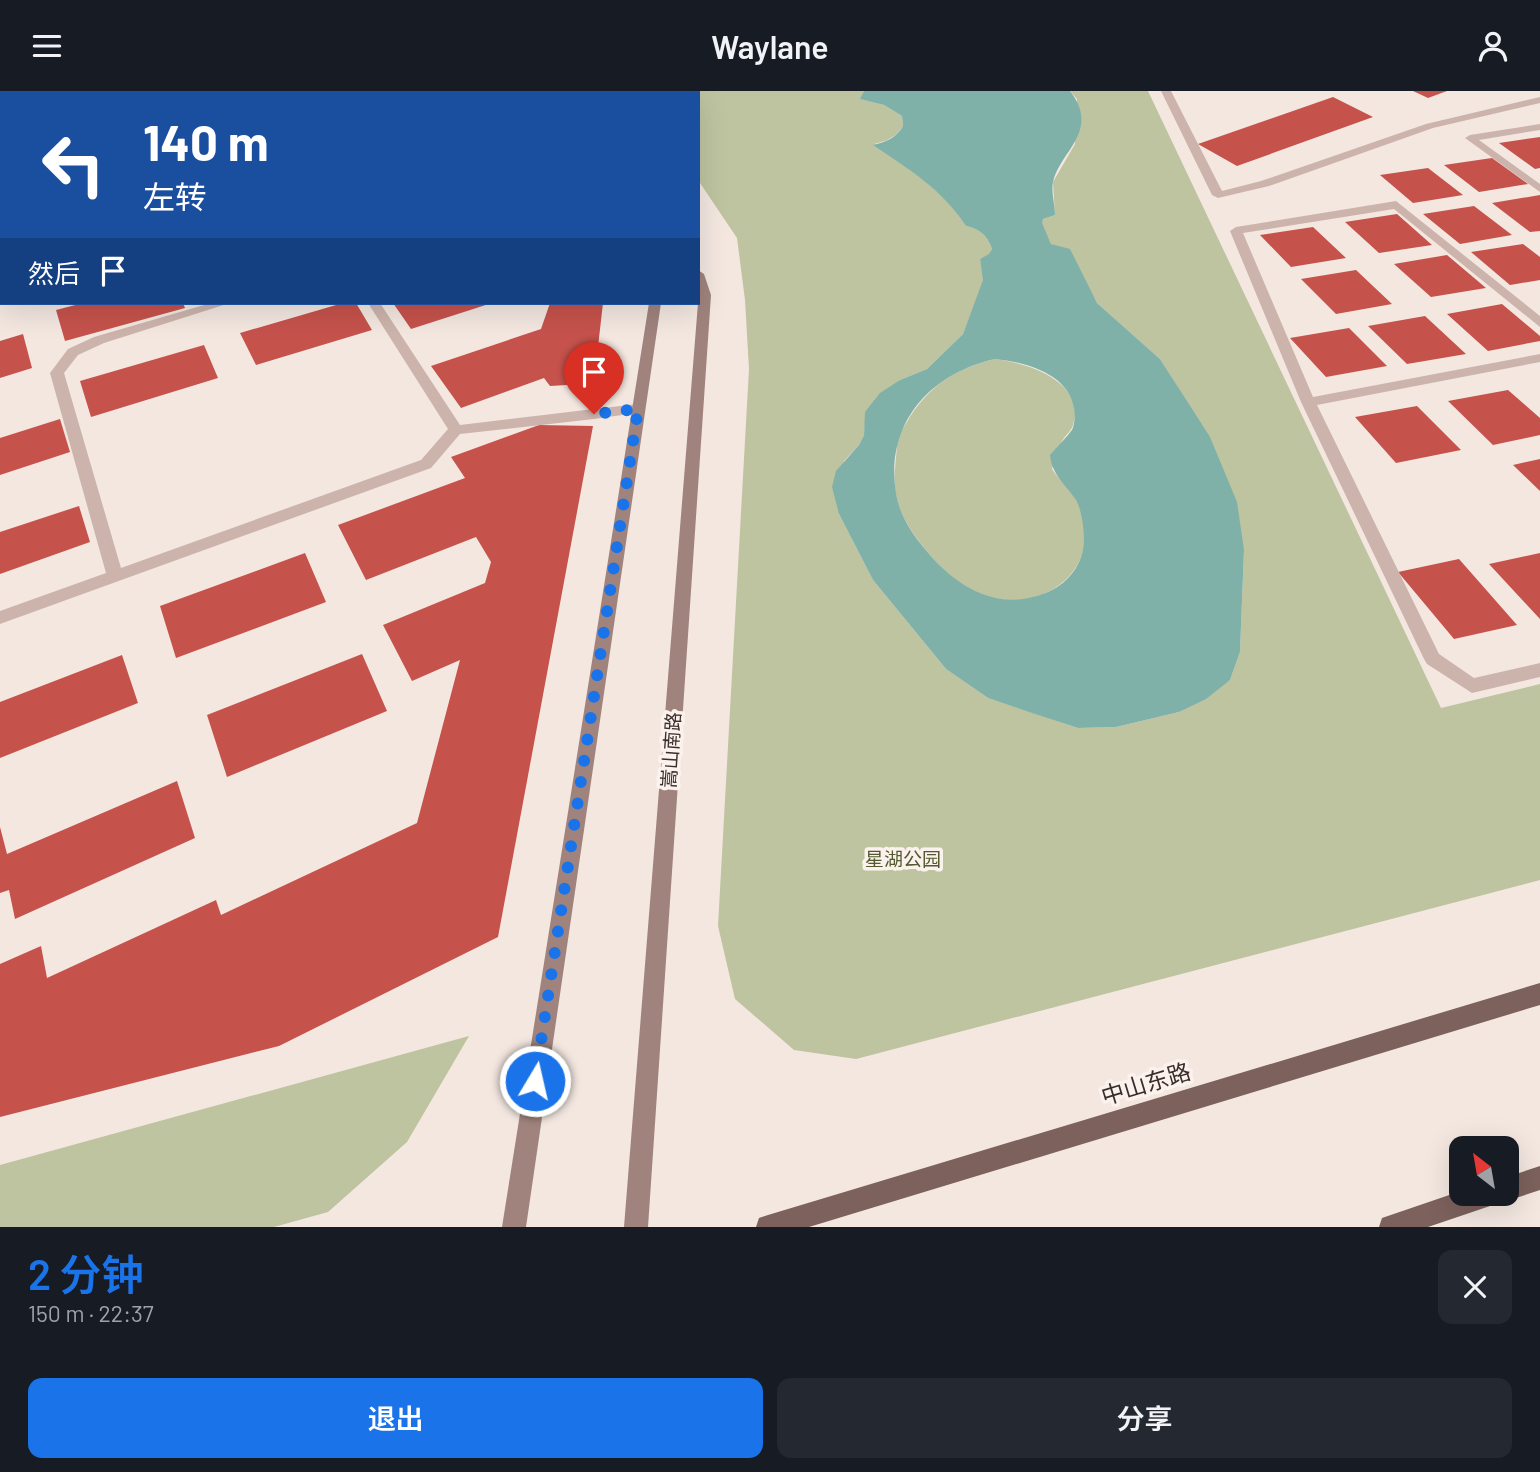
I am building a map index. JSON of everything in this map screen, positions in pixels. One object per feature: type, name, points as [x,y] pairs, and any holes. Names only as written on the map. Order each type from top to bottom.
[{"type":"main road","name":"中山东路","points":[[768,1227],[1540,994]]},
{"type":"main road","points":[[1519,1185],[1540,1178]]},
{"type":"main road","points":[[1391,1227],[1454,1206]]},
{"type":"street","points":[[1166,91],[1218,195],[1265,184],[1430,126],[1540,100]]},
{"type":"street","points":[[1540,127],[1470,138],[1540,188]]},
{"type":"street","points":[[1540,323],[1396,205],[1236,231],[1308,402],[1433,659],[1472,686],[1540,670]]},
{"type":"street","name":"嵩山南路","points":[[636,1227],[705,295],[700,280]]},
{"type":"street","points":[[115,576],[57,373],[73,352],[99,340],[217,305]]},
{"type":"street","points":[[375,305],[456,430]]},
{"type":"street","points":[[514,1227],[655,305]]},
{"type":"street","points":[[1308,402],[1540,358]]},
{"type":"street","points":[[0,618],[426,464],[456,430],[638,409]]},
{"type":"green space","name":"星湖公园","points":[[700,91],[864,91],[861,99],[884,105],[902,116],[903,126],[897,133],[874,144],[936,191],[966,226],[985,236],[992,249],[989,255],[980,259],[984,280],[963,334],[927,369],[900,380],[866,412],[864,435],[859,445],[844,461],[839,514],[873,580],[946,669],[988,698],[1078,728],[1116,727],[1179,712],[1230,680],[1240,652],[1244,550],[1177,386],[1160,359],[1097,303],[1083,278],[1061,249],[1051,244],[1041,223],[1043,219],[1055,215],[1053,182],[1075,144],[1077,99],[1070,91],[1148,91],[1441,708],[1540,684],[1540,880],[856,1059],[794,1050],[735,999],[718,926],[749,369],[745,300],[737,238],[700,183]]},
{"type":"green space","points":[[995,359],[1023,365],[1051,377],[1071,397],[1075,410],[1073,425],[1061,443],[1052,469],[1078,503],[1085,525],[1084,546],[1078,564],[1066,579],[1050,591],[1032,598],[1011,600],[989,597],[961,585],[926,550],[907,524],[895,488],[898,439],[915,410],[933,389],[944,381],[968,368]]},
{"type":"green space","points":[[469,1036],[407,1142],[328,1212],[274,1227],[0,1227],[0,1165]]},
{"type":"water","points":[[864,91],[1070,91],[1078,105],[1080,129],[1053,182],[1055,215],[1043,219],[1042,223],[1051,244],[1070,249],[1097,303],[1160,359],[1210,437],[1237,502],[1244,550],[1240,652],[1230,680],[1206,699],[1179,712],[1116,727],[1078,728],[988,698],[946,669],[873,580],[839,514],[832,487],[836,471],[859,445],[864,435],[865,412],[880,393],[900,380],[927,369],[963,334],[983,280],[980,259],[992,249],[982,233],[966,226],[947,201],[911,171],[873,145],[897,134],[903,126],[902,116],[884,105],[860,99]],"holes":[[[995,359],[1019,363],[1043,371],[1054,378],[1070,396],[1075,419],[1072,430],[1050,455],[1056,474],[1078,504],[1084,536],[1081,557],[1074,571],[1063,583],[1050,591],[1014,600],[980,593],[937,563],[915,537],[903,516],[896,493],[894,468],[905,424],[917,406],[932,390],[950,377],[971,366]]]},
{"type":"building","points":[[1413,91],[1447,91],[1428,98]]},
{"type":"building","points":[[1333,97],[1373,117],[1237,166],[1198,144]]},
{"type":"building","points":[[1540,137],[1540,168],[1535,169],[1499,143]]},
{"type":"building","points":[[1492,158],[1528,184],[1479,192],[1444,165]]},
{"type":"building","points":[[1428,168],[1463,195],[1413,203],[1380,175]]},
{"type":"building","points":[[1540,195],[1540,231],[1530,232],[1492,203]]},
{"type":"building","points":[[1474,206],[1512,235],[1460,244],[1423,214]]},
{"type":"building","points":[[1397,214],[1432,245],[1379,253],[1345,222]]},
{"type":"building","points":[[1313,227],[1346,258],[1291,267],[1260,235]]},
{"type":"building","points":[[1523,244],[1540,257],[1540,280],[1510,285],[1471,252]]},
{"type":"building","points":[[1447,255],[1486,288],[1431,297],[1394,264]]},
{"type":"building","points":[[1356,270],[1392,304],[1336,314],[1301,279]]},
{"type":"building","points":[[1502,304],[1540,336],[1540,341],[1488,351],[1447,314]]},
{"type":"building","points":[[75,305],[184,305],[185,308],[65,341],[56,310]]},
{"type":"building","points":[[336,305],[357,305],[372,330],[256,365],[240,333]]},
{"type":"building","points":[[394,305],[486,305],[411,329]]},
{"type":"building","points":[[549,305],[603,305],[595,373],[582,382],[567,385],[550,386],[544,378],[461,408],[431,366],[541,329]]},
{"type":"building","points":[[1425,316],[1466,354],[1407,364],[1368,326]]},
{"type":"building","points":[[1349,328],[1387,366],[1326,377],[1290,338]]},
{"type":"building","points":[[23,334],[32,368],[0,378],[0,341]]},
{"type":"building","points":[[204,345],[218,378],[91,417],[80,381]]},
{"type":"building","points":[[1508,390],[1540,418],[1540,435],[1493,445],[1448,401]]},
{"type":"building","points":[[1417,406],[1461,450],[1396,463],[1355,417]]},
{"type":"building","points":[[60,419],[70,452],[0,475],[0,438]]},
{"type":"building","points":[[539,425],[593,426],[498,937],[279,1046],[0,1117],[0,964],[41,946],[47,978],[216,900],[221,915],[417,823],[460,660],[412,681],[383,625],[485,583],[491,562],[476,537],[366,580],[338,525],[465,478],[451,457]]},
{"type":"building","points":[[1540,459],[1540,491],[1513,465]]},
{"type":"building","points":[[79,506],[90,542],[0,574],[0,532]]},
{"type":"building","points":[[305,553],[326,602],[176,658],[160,606]]},
{"type":"building","points":[[1540,553],[1540,619],[1489,564]]},
{"type":"building","points":[[1459,559],[1517,625],[1454,639],[1398,572]]},
{"type":"building","points":[[362,654],[387,711],[227,777],[207,715]]},
{"type":"building","points":[[122,655],[138,703],[0,758],[0,702]]},
{"type":"building","points":[[177,781],[195,838],[15,919],[9,890],[0,893],[0,827],[7,854]]},
{"type":"route","points":[[535,1081],[638,409],[594,414]]}]
